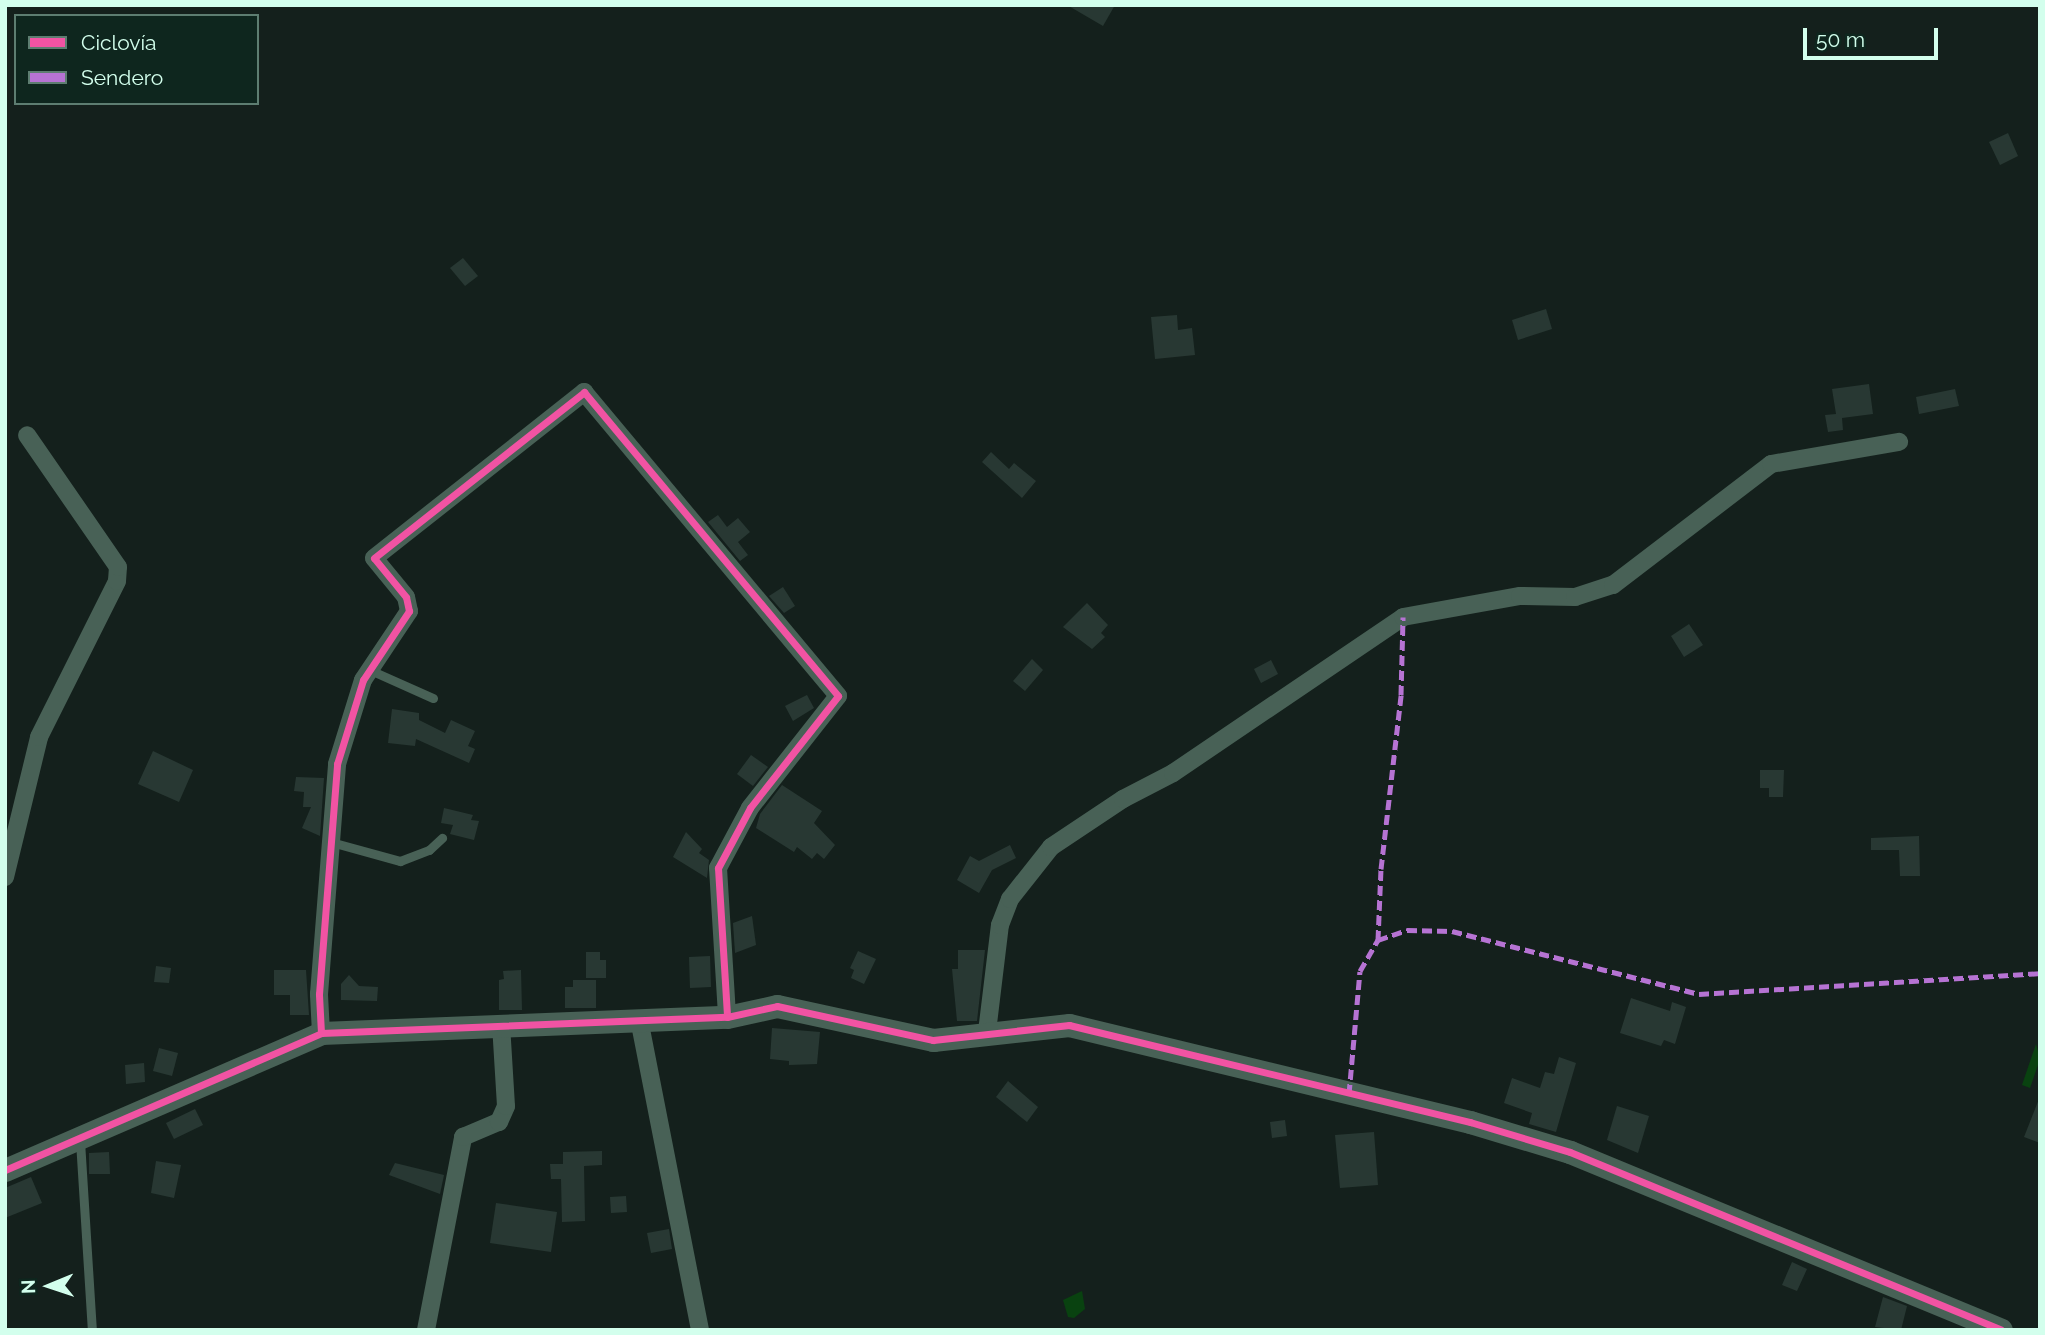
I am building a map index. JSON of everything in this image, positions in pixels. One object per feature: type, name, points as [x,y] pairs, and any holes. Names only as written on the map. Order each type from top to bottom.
[{"type":"street","points":[[321,1033],[319,994],[337,764],[370,670],[409,611],[407,597],[374,558],[584,392],[838,696],[750,808],[718,868],[727,1017]]},
{"type":"street","points":[[5,877],[39,737],[117,581],[118,567],[27,435]]},
{"type":"street","points":[[987,1032],[999,925],[1010,899],[1051,847],[1123,799],[1173,773],[1403,617],[1520,596],[1575,597],[1613,585],[1771,464],[1899,442]]},
{"type":"street","points":[[5,1170],[80,1141],[321,1033],[639,1018],[727,1017],[777,1006],[933,1040],[1069,1025],[1483,1126],[1570,1152],[1687,1198],[2001,1330]]},
{"type":"street","points":[[639,1018],[700,1330]]},
{"type":"street","points":[[426,1330],[463,1137],[499,1122],[506,1106],[502,1024]]},
{"type":"lane","points":[[370,670],[433,698]]},
{"type":"lane","points":[[331,842],[400,861],[429,850],[442,838]]},
{"type":"lane","points":[[80,1141],[92,1330]]},
{"type":"shaded area","points":[[2036,1044],[2040,1059],[2030,1088],[2022,1085]]},
{"type":"shaded area","points":[[1082,1291],[1085,1309],[1074,1318],[1068,1317],[1063,1300]]},
{"type":"building","points":[[1067,5],[1115,5],[1103,26]]},
{"type":"building","points":[[2008,133],[2018,156],[2000,165],[1989,142]]},
{"type":"building","points":[[463,258],[478,276],[465,286],[450,268]]},
{"type":"building","points":[[1546,309],[1552,329],[1518,340],[1512,320]]},
{"type":"building","points":[[1177,315],[1178,330],[1192,328],[1195,355],[1155,359],[1151,317]]},
{"type":"building","points":[[1869,384],[1873,414],[1842,418],[1843,430],[1828,432],[1825,415],[1836,414],[1832,389]]},
{"type":"building","points":[[1955,389],[1959,406],[1919,414],[1916,397]]},
{"type":"building","points":[[991,452],[1009,469],[1014,463],[1036,481],[1022,498],[982,462]]},
{"type":"building","points":[[718,515],[727,527],[738,518],[750,532],[738,542],[748,555],[740,561],[708,522]]},
{"type":"building","points":[[783,587],[795,606],[784,613],[769,596]]},
{"type":"building","points":[[1087,603],[1108,625],[1101,633],[1105,637],[1092,649],[1063,627]]},
{"type":"building","points":[[1689,624],[1703,645],[1684,657],[1671,636]]},
{"type":"building","points":[[1032,659],[1043,670],[1025,691],[1013,681]]},
{"type":"building","points":[[1271,660],[1278,674],[1261,683],[1254,669]]},
{"type":"building","points":[[807,695],[814,708],[793,721],[785,706]]},
{"type":"building","points":[[392,709],[419,713],[419,720],[445,733],[451,720],[475,731],[468,746],[475,749],[469,763],[416,739],[415,746],[388,743]]},
{"type":"building","points":[[153,751],[193,770],[179,802],[138,784]]},
{"type":"building","points":[[751,755],[768,767],[753,786],[737,774]]},
{"type":"building","points":[[1760,770],[1784,770],[1783,797],[1769,797],[1769,788],[1760,788]]},
{"type":"building","points":[[296,777],[324,778],[320,836],[302,828],[311,807],[303,807],[304,792],[294,791]]},
{"type":"building","points":[[782,785],[822,811],[814,823],[835,845],[824,859],[817,853],[812,859],[797,847],[794,852],[756,828],[760,814]]},
{"type":"building","points":[[444,808],[473,815],[471,820],[479,821],[474,840],[450,834],[453,825],[441,823]]},
{"type":"building","points":[[686,832],[702,849],[699,853],[709,860],[707,878],[673,857]]},
{"type":"building","points":[[1919,836],[1920,876],[1900,876],[1899,850],[1871,850],[1871,838]]},
{"type":"building","points":[[1010,845],[1016,858],[992,870],[979,893],[957,880],[970,856],[979,861]]},
{"type":"building","points":[[752,916],[756,945],[735,953],[733,923]]},
{"type":"building","points":[[958,950],[985,950],[977,1021],[957,1021],[952,969],[958,969]]},
{"type":"building","points":[[858,951],[876,959],[864,984],[851,978],[854,970],[850,968]]},
{"type":"building","points":[[586,952],[600,952],[600,960],[606,960],[606,978],[586,978]]},
{"type":"building","points":[[710,956],[711,987],[690,988],[689,957]]},
{"type":"building","points":[[156,966],[171,968],[169,983],[154,982]]},
{"type":"building","points":[[274,970],[306,970],[309,1015],[290,1015],[290,995],[274,995]]},
{"type":"building","points":[[521,970],[522,1010],[499,1010],[499,980],[504,979],[503,971]]},
{"type":"building","points":[[349,975],[359,986],[378,987],[377,1001],[341,1000],[341,984]]},
{"type":"building","points":[[573,980],[596,980],[596,1008],[565,1008],[565,987],[573,987]]},
{"type":"building","points":[[1631,998],[1670,1011],[1672,1002],[1686,1007],[1675,1044],[1664,1040],[1661,1046],[1620,1033]]},
{"type":"building","points":[[772,1028],[820,1032],[817,1064],[789,1065],[789,1061],[770,1059]]},
{"type":"building","points":[[159,1048],[178,1053],[172,1076],[153,1071]]},
{"type":"building","points":[[1559,1057],[1576,1063],[1556,1132],[1529,1124],[1532,1113],[1504,1103],[1512,1078],[1540,1088],[1545,1072],[1554,1074]]},
{"type":"building","points":[[144,1063],[145,1082],[126,1084],[125,1065]]},
{"type":"building","points":[[1008,1081],[1038,1107],[1027,1122],[996,1097]]},
{"type":"building","points":[[2040,1099],[2040,1143],[2024,1137]]},
{"type":"building","points":[[1617,1106],[1649,1116],[1638,1153],[1607,1140]]},
{"type":"building","points":[[195,1109],[203,1125],[174,1139],[166,1123]]},
{"type":"building","points":[[1285,1120],[1287,1136],[1272,1138],[1270,1122]]},
{"type":"building","points":[[1374,1132],[1378,1185],[1340,1188],[1335,1135]]},
{"type":"building","points":[[602,1151],[602,1165],[584,1166],[585,1221],[562,1222],[561,1179],[551,1179],[550,1164],[563,1164],[563,1152]]},
{"type":"building","points":[[109,1152],[110,1174],[89,1174],[89,1153]]},
{"type":"building","points":[[156,1161],[181,1165],[174,1198],[151,1193]]},
{"type":"building","points":[[395,1163],[444,1175],[440,1194],[389,1175]]},
{"type":"building","points":[[31,1177],[42,1203],[5,1218],[5,1188]]},
{"type":"building","points":[[626,1196],[627,1212],[611,1213],[610,1197]]},
{"type":"building","points":[[496,1203],[557,1212],[551,1252],[490,1243]]},
{"type":"building","points":[[669,1229],[672,1249],[651,1253],[647,1233]]},
{"type":"building","points":[[1792,1262],[1807,1269],[1797,1291],[1782,1285]]},
{"type":"building","points":[[1883,1297],[1907,1306],[1901,1330],[1875,1327]]},
{"type":"marked path","points":[[1378,940],[1381,869],[1401,695],[1403,617]]},
{"type":"marked path","points":[[1349,1094],[1360,971],[1378,940],[1407,930],[1452,931],[1699,994],[2040,973]]},
{"type":"cycle path","points":[[321,1033],[319,994],[337,764],[363,680],[409,611],[406,597],[374,558],[584,392],[838,696],[750,808],[718,868],[727,1017]]},
{"type":"cycle path","points":[[5,1170],[321,1033],[727,1017],[777,1006],[933,1040],[1069,1025],[1470,1122],[1570,1152],[2001,1330]]}]
